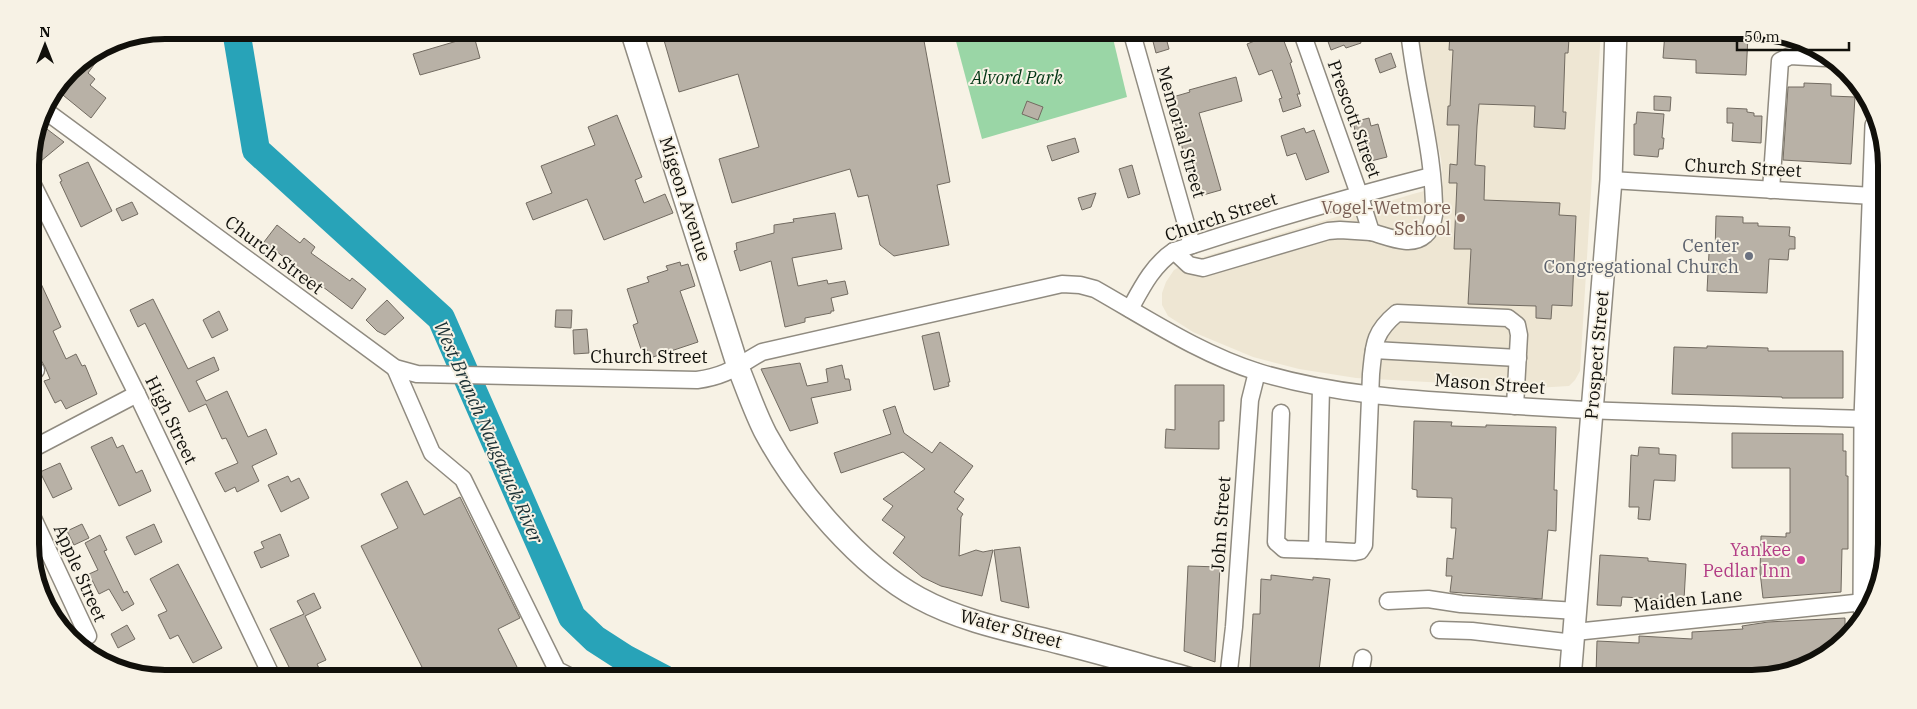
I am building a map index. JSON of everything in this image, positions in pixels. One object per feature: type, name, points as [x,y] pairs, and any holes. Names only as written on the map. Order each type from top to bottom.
[{"type":"main road","name":"Migeon Avenue","points":[[634,39],[738,367]]},
{"type":"main road","name":"Prospect Street","points":[[1571,670],[1611,180],[1616,39]]},
{"type":"main road","points":[[1876,143],[1873,196],[1878,247]]},
{"type":"main road","points":[[1864,602],[1865,419],[1878,269]]},
{"type":"main road","name":"Water Street","points":[[738,367],[766,434],[788,470],[832,526],[903,588],[920,599],[978,623],[1159,670]]},
{"type":"street","name":"Memorial Street","points":[[1134,39],[1192,245]]},
{"type":"street","name":"Prescott Street","points":[[1304,39],[1371,232]]},
{"type":"street","points":[[1174,251],[1189,265],[1204,268],[1328,231],[1371,232],[1404,241],[1417,240],[1426,235],[1432,225],[1434,216],[1431,176],[1410,39]]},
{"type":"street","points":[[1771,190],[1780,61],[1790,56],[1818,58]]},
{"type":"street","name":"Church Street","points":[[50,114],[395,368],[417,374],[697,380],[716,378],[762,352],[1062,284],[1095,289],[1130,309],[1153,270],[1163,258],[1174,251],[1270,219],[1431,176]]},
{"type":"street","name":"Church Street","points":[[1611,180],[1873,196]]},
{"type":"street","name":"High Street","points":[[39,197],[137,394],[269,670]]},
{"type":"street","name":"Mason Street","points":[[1130,309],[1203,350],[1257,372],[1321,388],[1371,396],[1593,410],[1878,418]]},
{"type":"street","points":[[1281,413],[1276,542],[1284,549],[1355,552],[1360,551],[1364,545],[1371,374],[1376,336],[1385,323],[1397,313],[1508,318],[1517,325],[1518,358],[1515,406]]},
{"type":"street","points":[[1374,350],[1518,358]]},
{"type":"street","points":[[395,368],[432,453],[463,479],[553,670]]},
{"type":"street","name":"John Street","points":[[1229,670],[1234,627],[1250,400],[1257,372]]},
{"type":"street","points":[[1317,550],[1321,388]]},
{"type":"street","points":[[39,445],[137,394]]},
{"type":"street","name":"Apple Street","points":[[39,531],[88,636],[82,639]]},
{"type":"street","points":[[1388,601],[1428,599],[1461,604],[1577,611]]},
{"type":"street","name":"Maiden Lane","points":[[1439,630],[1574,638],[1862,605]]},
{"type":"street","points":[[1361,670],[1363,658]]},
{"type":"shaded area","name":"Vogel-Wetmore School","points":[[1418,39],[1600,39],[1580,371],[1569,386],[1535,388],[1356,378],[1299,369],[1253,357],[1193,332],[1168,316],[1162,305],[1162,293],[1166,282],[1174,270],[1183,265],[1196,259],[1443,186],[1441,158],[1422,78]]},
{"type":"green space","name":"Alvord Park","points":[[955,39],[1113,39],[1127,97],[982,139]]},
{"type":"building","points":[[464,39],[475,39],[480,58],[420,75],[413,54]]},
{"type":"building","points":[[664,39],[924,39],[950,182],[937,185],[949,245],[894,256],[880,245],[868,195],[858,197],[850,169],[732,203],[719,159],[759,147],[738,74],[679,92]]},
{"type":"building","points":[[1152,39],[1166,39],[1169,49],[1156,53]]},
{"type":"building","points":[[1260,39],[1283,39],[1292,62],[1290,63],[1300,94],[1297,94],[1301,106],[1283,112],[1279,99],[1282,98],[1272,70],[1259,75],[1247,44]]},
{"type":"building","points":[[1327,39],[1363,39],[1360,40],[1361,43],[1346,48],[1344,45],[1331,50]]},
{"type":"building","points":[[1450,39],[1569,39],[1568,53],[1565,53],[1563,112],[1566,112],[1565,129],[1534,127],[1535,106],[1479,104],[1477,126],[1475,165],[1485,166],[1484,200],[1560,203],[1559,215],[1576,216],[1572,306],[1552,305],[1551,319],[1536,318],[1536,306],[1468,304],[1471,249],[1454,249],[1457,183],[1449,183],[1450,164],[1457,165],[1459,125],[1447,125],[1453,50],[1449,50]]},
{"type":"building","points":[[1664,39],[1748,39],[1746,75],[1696,73],[1696,60],[1663,58]]},
{"type":"building","points":[[1391,53],[1396,67],[1380,73],[1375,59]]},
{"type":"building","points":[[94,61],[96,62],[88,73],[95,79],[90,85],[106,98],[91,118],[61,94],[76,76]]},
{"type":"building","points":[[1236,77],[1242,101],[1199,113],[1221,190],[1196,197],[1173,115],[1171,115],[1166,99],[1190,92],[1189,90]]},
{"type":"building","points":[[1804,83],[1831,84],[1831,96],[1855,97],[1851,164],[1783,160],[1788,87],[1804,87]]},
{"type":"building","points":[[1654,96],[1671,97],[1670,111],[1654,110]]},
{"type":"building","points":[[1027,101],[1043,107],[1038,120],[1022,114]]},
{"type":"building","points":[[1727,108],[1747,109],[1747,112],[1754,113],[1754,116],[1762,116],[1761,143],[1732,141],[1733,123],[1727,123]]},
{"type":"building","points":[[1637,112],[1664,114],[1663,149],[1659,149],[1658,157],[1634,155],[1634,124],[1636,124]]},
{"type":"building","points":[[617,115],[642,177],[635,180],[644,203],[665,194],[673,213],[604,240],[587,199],[533,220],[526,203],[552,193],[541,166],[595,145],[588,127]]},
{"type":"building","points":[[1369,118],[1371,126],[1378,124],[1387,157],[1363,163],[1353,122]]},
{"type":"building","points":[[45,127],[64,142],[41,161],[39,157]]},
{"type":"building","points":[[1304,128],[1306,133],[1314,130],[1329,172],[1306,180],[1296,153],[1287,156],[1281,136]]},
{"type":"building","points":[[1075,138],[1079,152],[1052,161],[1047,146]]},
{"type":"building","points":[[88,162],[112,211],[81,227],[60,182],[62,181],[59,175]]},
{"type":"building","points":[[1132,165],[1140,194],[1128,198],[1119,169]]},
{"type":"building","points":[[1096,193],[1091,207],[1082,210],[1078,198]]},
{"type":"building","points":[[132,202],[138,214],[122,221],[116,209]]},
{"type":"building","points":[[835,213],[842,249],[792,258],[798,286],[827,280],[828,284],[845,281],[848,294],[831,298],[834,311],[831,311],[831,313],[805,318],[805,322],[785,327],[771,261],[740,271],[734,251],[737,250],[736,243],[774,233],[774,225],[794,222],[793,219]]},
{"type":"building","name":"Center Congregational Church","points":[[1716,216],[1743,217],[1743,223],[1758,223],[1758,226],[1790,227],[1789,236],[1795,237],[1795,249],[1789,249],[1788,260],[1769,259],[1767,293],[1707,291],[1709,253],[1715,253]]},
{"type":"building","points":[[277,225],[300,243],[304,238],[315,247],[311,253],[350,281],[352,278],[366,289],[352,309],[264,242]]},
{"type":"building","points":[[680,262],[681,266],[688,264],[695,286],[680,291],[698,342],[650,358],[646,347],[641,349],[633,325],[638,323],[627,289],[649,282],[647,277],[668,270],[666,266]]},
{"type":"building","points":[[39,279],[61,327],[53,331],[66,359],[76,354],[82,366],[85,365],[97,394],[66,409],[61,400],[55,403],[44,381],[50,379],[39,357]]},
{"type":"building","points":[[153,299],[188,369],[214,357],[219,370],[196,381],[206,401],[227,391],[248,437],[266,429],[277,454],[252,466],[259,481],[237,492],[235,487],[225,492],[215,473],[238,463],[226,438],[222,439],[206,404],[189,412],[145,323],[138,327],[130,310]]},
{"type":"building","points":[[387,300],[404,318],[385,335],[377,331],[366,320]]},
{"type":"building","points":[[556,310],[572,310],[571,328],[555,327]]},
{"type":"building","points":[[219,311],[228,330],[212,338],[203,320]]},
{"type":"building","points":[[587,329],[589,353],[574,354],[573,330]]},
{"type":"building","points":[[939,332],[950,382],[948,382],[949,386],[934,390],[922,336]]},
{"type":"building","points":[[1707,346],[1768,348],[1768,351],[1843,351],[1843,398],[1672,394],[1674,347],[1707,348]]},
{"type":"building","points":[[800,363],[807,386],[828,382],[826,369],[842,365],[845,379],[849,379],[851,390],[811,398],[818,423],[790,431],[761,369]]},
{"type":"building","points":[[1175,385],[1224,385],[1224,421],[1219,421],[1219,449],[1165,448],[1166,429],[1175,430]]},
{"type":"building","points":[[895,406],[904,433],[932,453],[940,442],[973,466],[954,492],[964,499],[957,509],[963,514],[961,517],[959,556],[976,550],[983,552],[993,550],[982,596],[941,586],[922,577],[893,553],[905,537],[882,520],[893,506],[883,499],[925,469],[903,452],[841,473],[834,453],[891,434],[883,410]]},
{"type":"building","points":[[1414,421],[1452,422],[1451,426],[1556,427],[1554,490],[1557,490],[1556,531],[1548,530],[1542,599],[1450,592],[1452,576],[1446,576],[1447,558],[1453,559],[1456,528],[1451,528],[1452,498],[1417,497],[1417,490],[1412,489]]},
{"type":"building","points":[[1732,433],[1843,434],[1843,451],[1846,451],[1846,476],[1848,476],[1848,549],[1842,549],[1841,592],[1763,598],[1760,572],[1761,536],[1786,537],[1786,533],[1790,533],[1790,468],[1732,468]]},
{"type":"building","points":[[112,437],[117,448],[123,445],[136,473],[142,470],[151,491],[119,506],[91,447]]},
{"type":"building","points":[[1639,447],[1659,448],[1659,454],[1676,455],[1675,481],[1654,480],[1650,520],[1638,519],[1639,507],[1629,507],[1631,455],[1638,456]]},
{"type":"building","points":[[60,463],[72,489],[53,498],[40,472]]},
{"type":"building","points":[[288,476],[291,482],[299,478],[309,498],[281,512],[268,485]]},
{"type":"building","points":[[407,481],[424,515],[460,497],[520,618],[498,629],[518,670],[423,670],[361,546],[398,528],[381,494]]},
{"type":"building","points":[[82,524],[89,538],[74,545],[67,531]]},
{"type":"building","points":[[154,524],[162,542],[135,555],[126,537]]},
{"type":"building","points":[[280,534],[289,556],[261,568],[254,552],[264,548],[261,542]]},
{"type":"building","points":[[100,535],[107,550],[104,551],[124,593],[127,591],[134,604],[122,611],[109,589],[99,594],[89,574],[98,570],[85,543]]},
{"type":"building","points":[[1020,547],[1029,608],[1001,601],[994,550]]},
{"type":"building","points":[[1600,555],[1648,558],[1648,561],[1686,564],[1684,600],[1622,597],[1621,606],[1597,605]]},
{"type":"building","points":[[178,564],[222,648],[193,663],[178,635],[170,639],[158,615],[167,611],[150,579]]},
{"type":"building","points":[[1188,566],[1220,567],[1215,662],[1184,651]]},
{"type":"building","points":[[1271,575],[1313,580],[1313,577],[1330,579],[1319,670],[1250,670],[1253,614],[1260,614],[1261,579],[1271,580]]},
{"type":"building","points":[[314,593],[321,608],[305,616],[326,660],[317,664],[320,670],[290,670],[270,629],[304,614],[297,601]]},
{"type":"building","points":[[1845,618],[1845,629],[1829,644],[1815,653],[1793,664],[1777,668],[1760,670],[1596,670],[1597,641],[1639,643],[1639,636],[1692,639],[1692,632],[1743,629],[1742,626],[1768,622]]},
{"type":"building","points":[[127,625],[135,639],[118,648],[111,634]]},
{"type":"waterway","name":"West Branch Naugatuck River","points":[[238,39],[256,150],[441,318],[572,617],[595,639],[647,670]]},
{"type":"place","name":"Vogel-Wetmore School","points":[[1461,218]]},
{"type":"place","name":"Center Congregational Church","points":[[1749,256]]},
{"type":"place","name":"Yankee Pedlar Inn","points":[[1801,560]]}]
